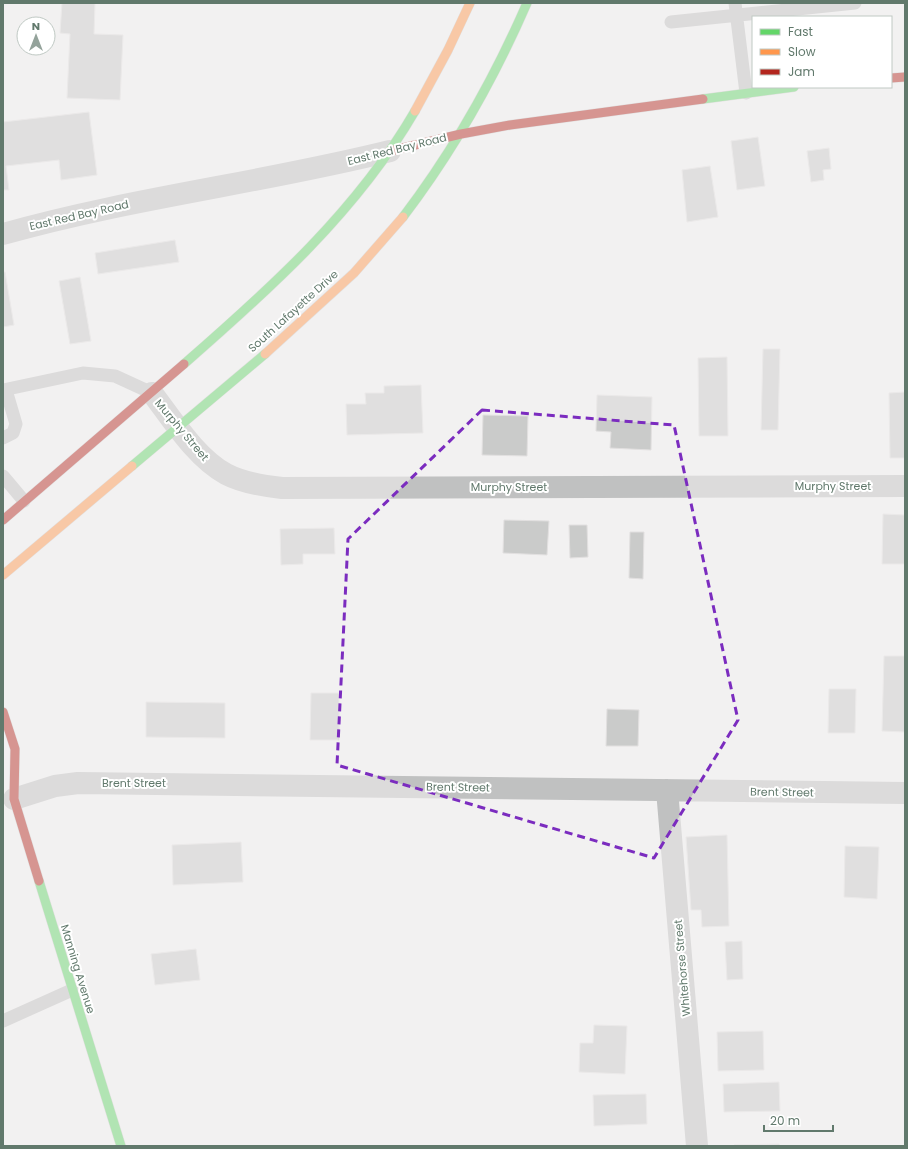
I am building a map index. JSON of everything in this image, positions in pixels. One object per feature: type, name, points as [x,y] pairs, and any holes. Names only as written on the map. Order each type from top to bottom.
[{"type":"main road","points":[[3,520],[152,393],[256,300],[306,252],[365,185],[390,151],[429,85],[470,3]]},
{"type":"main road","name":"South Lafayette Drive","points":[[3,576],[179,428],[327,299],[375,250],[417,199],[461,134],[514,35],[527,3]]},
{"type":"main road","points":[[892,78],[905,77]]},
{"type":"main road","name":"East Red Bay Road","points":[[390,151],[461,134],[510,125],[786,88]]},
{"type":"main road","name":"Manning Avenue","points":[[3,712],[14,749],[7,796],[72,990],[121,1146]]},
{"type":"street","name":"East Red Bay Road","points":[[3,234],[162,197],[348,162],[390,151]]},
{"type":"street","name":"Murphy Street","points":[[152,393],[201,455],[226,474],[262,486],[282,488],[905,486]]},
{"type":"street","name":"Brent Street","points":[[7,796],[55,786],[86,783],[905,793]]},
{"type":"street","name":"Whitehorse Street","points":[[667,790],[697,1146]]},
{"type":"lane","points":[[671,22],[736,9],[855,3]]},
{"type":"lane","points":[[736,9],[746,93]]},
{"type":"lane","points":[[3,438],[13,433],[16,424],[8,411],[4,390],[83,373],[115,376],[152,393]]},
{"type":"lane","points":[[3,476],[24,501]]},
{"type":"lane","points":[[3,1021],[72,990]]},
{"type":"highlighted area","points":[[482,410],[674,425],[738,720],[654,858],[337,765],[348,539]]},
{"type":"building","points":[[62,3],[95,3],[94,34],[123,35],[120,100],[67,98],[70,34],[60,33]]},
{"type":"building","points":[[89,112],[97,175],[61,180],[59,160],[6,166],[9,190],[3,190],[3,122]]},
{"type":"building","points":[[758,137],[765,186],[737,190],[731,141]]},
{"type":"building","points":[[829,148],[831,169],[823,170],[824,180],[811,182],[807,151]]},
{"type":"building","points":[[710,166],[718,217],[687,222],[682,170]]},
{"type":"building","points":[[175,240],[179,262],[98,274],[95,253]]},
{"type":"building","points":[[3,272],[5,272],[14,325],[3,327]]},
{"type":"building","points":[[80,277],[91,341],[70,344],[59,281]]},
{"type":"building","points":[[763,349],[780,349],[778,430],[761,430]]},
{"type":"building","points":[[727,357],[728,436],[699,436],[698,358]]},
{"type":"building","points":[[421,385],[423,433],[347,435],[346,404],[366,404],[365,393],[384,393],[384,386]]},
{"type":"building","points":[[905,392],[905,458],[890,458],[889,393]]},
{"type":"building","points":[[597,395],[652,397],[651,450],[610,448],[611,432],[596,431]]},
{"type":"building","points":[[483,415],[528,416],[527,456],[482,455]]},
{"type":"building","points":[[883,514],[905,515],[905,564],[882,564]]},
{"type":"building","points":[[504,520],[549,521],[547,555],[503,553]]},
{"type":"building","points":[[569,525],[587,525],[588,557],[570,558]]},
{"type":"building","points":[[334,528],[335,554],[303,554],[303,564],[281,565],[280,529]]},
{"type":"building","points":[[630,532],[644,532],[643,579],[629,578]]},
{"type":"building","points":[[884,656],[905,656],[905,732],[882,731]]},
{"type":"building","points":[[829,689],[856,689],[855,733],[828,733]]},
{"type":"building","points":[[311,693],[339,693],[339,740],[310,740]]},
{"type":"building","points":[[146,702],[225,703],[225,738],[146,737]]},
{"type":"building","points":[[607,709],[639,710],[638,746],[606,746]]},
{"type":"building","points":[[727,835],[729,926],[702,927],[701,910],[691,910],[686,837]]},
{"type":"building","points":[[241,842],[243,882],[173,885],[172,845]]},
{"type":"building","points":[[845,846],[879,847],[877,899],[844,897]]},
{"type":"building","points":[[742,941],[743,979],[727,980],[725,942]]},
{"type":"building","points":[[196,949],[200,980],[155,985],[151,954]]},
{"type":"building","points":[[594,1025],[627,1026],[625,1074],[579,1072],[580,1043],[593,1043]]},
{"type":"building","points":[[763,1031],[764,1070],[718,1071],[717,1032]]},
{"type":"building","points":[[779,1082],[780,1111],[724,1112],[723,1084]]},
{"type":"building","points":[[646,1094],[647,1124],[594,1126],[593,1095]]},
{"type":"building","points":[[779,1144],[780,1146],[734,1145]]},
{"type":"traffic: fast","points":[[403,217],[422,192],[472,113],[501,59],[527,3]]},
{"type":"traffic: fast","points":[[703,99],[786,88]]},
{"type":"traffic: fast","points":[[184,364],[248,307],[310,247],[367,182],[392,148],[415,111]]},
{"type":"traffic: fast","points":[[132,466],[265,354]]},
{"type":"traffic: fast","points":[[39,881],[121,1146]]},
{"type":"traffic: slow","points":[[415,111],[448,50],[470,3]]},
{"type":"traffic: slow","points":[[265,354],[354,273],[403,217]]},
{"type":"traffic: slow","points":[[3,575],[132,466]]},
{"type":"traffic: jam","points":[[892,78],[905,77]]},
{"type":"traffic: jam","points":[[390,151],[461,134],[510,125],[703,99]]},
{"type":"traffic: jam","points":[[3,520],[184,364]]},
{"type":"traffic: jam","points":[[3,712],[15,749],[14,799],[39,881]]}]
